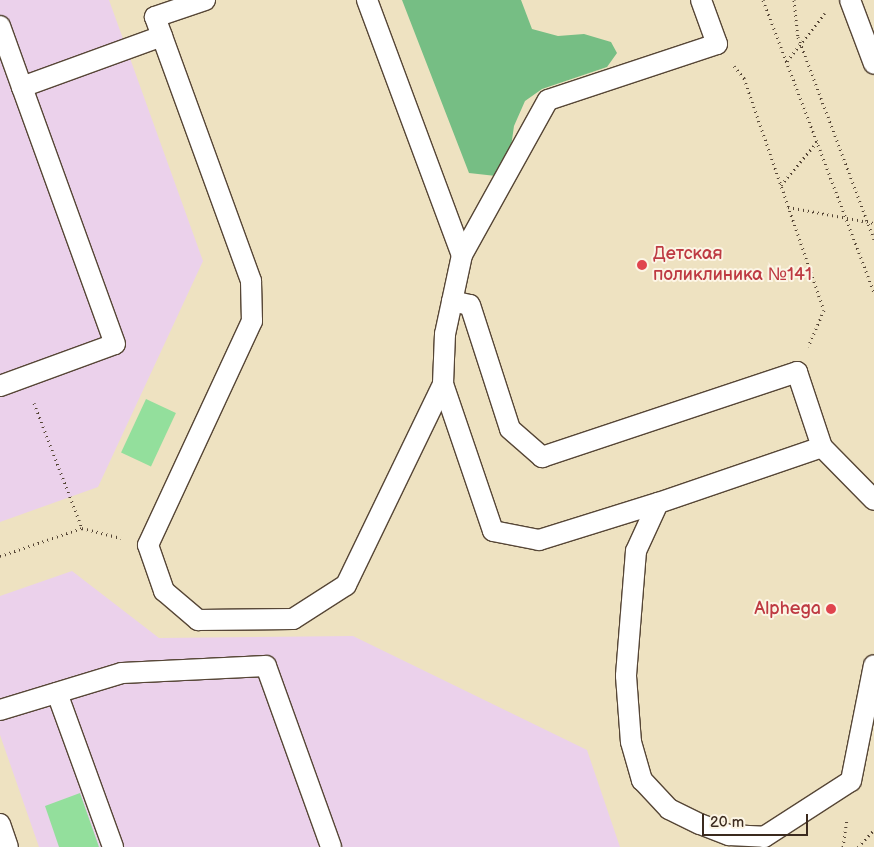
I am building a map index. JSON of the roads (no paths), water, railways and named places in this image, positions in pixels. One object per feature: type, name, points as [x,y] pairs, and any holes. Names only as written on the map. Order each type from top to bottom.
[{"type":"lane","points":[[205,0],[155,17],[252,281],[252,321],[148,545],[164,591],[198,620],[293,619],[346,585],[443,384]]},
{"type":"lane","points":[[367,0],[462,255]]},
{"type":"lane","points":[[701,0],[717,44],[548,100],[462,255],[445,334],[443,384],[493,531],[539,540],[658,503],[822,447]]},
{"type":"lane","points":[[850,0],[874,64]]},
{"type":"lane","points":[[0,26],[115,344],[0,386]]},
{"type":"lane","points":[[22,87],[162,36]]},
{"type":"lane","points":[[452,301],[470,305],[510,429],[542,457],[796,372],[822,447],[874,500]]},
{"type":"lane","points":[[658,503],[636,551],[626,676],[631,742],[642,780],[669,808],[730,835],[764,837],[851,781],[874,665]]},
{"type":"lane","points":[[0,710],[122,673],[266,666],[331,847]]},
{"type":"lane","points":[[57,693],[113,847]]},
{"type":"lane","points":[[0,824],[8,847]]},
{"type":"place","name":"Детская поликлиника №141","points":[[642,265]]},
{"type":"place","name":"Alphega","points":[[831,609]]}]
